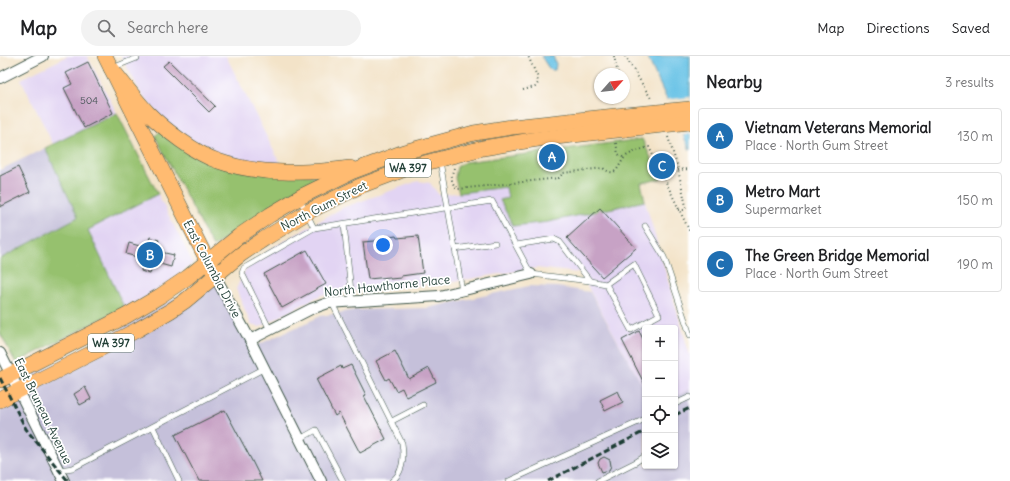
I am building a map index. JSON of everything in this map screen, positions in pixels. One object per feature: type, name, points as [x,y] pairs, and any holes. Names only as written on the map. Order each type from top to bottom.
[{"type":"main road","points":[[108,62],[148,113],[192,148],[216,161],[236,167],[294,172],[336,170],[369,165]]},
{"type":"main road","name":"East Columbia Drive","points":[[108,62],[215,276]]},
{"type":"main road","name":"North Gum Street","points":[[5,378],[144,306],[175,286],[255,225],[299,198],[329,182],[369,165],[437,150],[466,151],[501,145],[626,122],[690,108]]},
{"type":"main road","name":"North Gum Street","points":[[626,122],[690,122]]},
{"type":"main road","name":"North Gum Street","points":[[0,400],[153,321],[185,301],[255,245],[306,212],[344,193],[413,166],[437,150]]},
{"type":"street","points":[[0,78],[43,56]]},
{"type":"street","name":"North Hawthorne Place","points":[[250,340],[311,310],[332,302],[428,297],[462,291],[531,274]]},
{"type":"street","name":"East Columbia Drive","points":[[215,276],[265,368],[321,481]]},
{"type":"street","name":"East Bruneau Avenue","points":[[0,354],[5,378],[19,391],[64,481]]},
{"type":"lane","points":[[108,62],[137,58]]},
{"type":"lane","points":[[437,150],[462,291]]},
{"type":"lane","points":[[299,198],[314,228]]},
{"type":"lane","points":[[270,330],[242,273],[244,268],[314,228],[448,209],[492,201],[531,274],[590,280],[606,284],[631,330],[660,315],[634,264],[606,284]]},
{"type":"lane","points":[[344,224],[352,301]]},
{"type":"lane","points":[[645,226],[664,257],[690,335]]},
{"type":"lane","points":[[516,245],[554,239],[560,242],[590,280]]},
{"type":"lane","points":[[455,249],[495,243]]},
{"type":"lane","points":[[332,302],[402,443],[404,452],[403,462],[398,477],[392,481]]},
{"type":"lane","points":[[58,470],[73,468],[265,368]]},
{"type":"lane","points":[[678,403],[690,397]]},
{"type":"lane","points":[[392,421],[422,405]]},
{"type":"lane","points":[[509,481],[642,420]]},
{"type":"lane","points":[[153,427],[178,481]]},
{"type":"lane","points":[[300,439],[316,430],[343,481]]},
{"type":"lane","points":[[598,481],[642,458]]},
{"type":"path","points":[[523,90],[535,87],[538,83],[537,76],[528,56]]},
{"type":"path","points":[[614,56],[617,68]]},
{"type":"path","points":[[615,140],[618,154],[624,158]]},
{"type":"path","points":[[457,164],[453,169],[451,178],[454,186],[458,188],[559,178],[563,173],[603,168],[611,172],[619,168],[624,158],[628,155],[649,147],[690,232]]},
{"type":"path","points":[[678,170],[690,169]]},
{"type":"shaded area","points":[[68,56],[87,56],[117,113],[53,144],[21,79]]},
{"type":"shaded area","points":[[121,56],[226,56],[281,165],[260,165],[214,154],[169,126],[142,95]]},
{"type":"shaded area","points":[[45,148],[79,217],[0,259],[0,170]]},
{"type":"shaded area","points":[[418,181],[430,183],[439,195],[506,187],[508,198],[500,200],[548,222],[645,201],[690,356],[690,389],[678,395],[678,325],[642,325],[642,385],[580,273],[537,268],[445,283],[321,295],[260,327],[251,324],[236,289],[245,270],[272,248],[342,208]]},
{"type":"shaded area","points":[[158,194],[193,263],[168,283],[146,297],[124,307],[87,230]]},
{"type":"shaded area","points":[[213,275],[253,347],[321,316],[355,310],[427,308],[529,286],[557,287],[590,292],[642,385],[642,469],[678,469],[678,395],[690,389],[690,481],[0,481],[0,392],[148,314]]},
{"type":"green space","points":[[117,113],[158,194],[88,230],[124,307],[16,363],[0,333],[0,259],[78,217],[45,148]]},
{"type":"green space","points":[[160,131],[197,156],[318,177],[274,204],[213,247],[155,136]]},
{"type":"green space","points":[[642,139],[661,179],[641,183],[645,201],[548,222],[513,226],[500,200],[508,198],[506,187],[459,193],[455,178],[457,167],[465,162]]},
{"type":"water","points":[[541,56],[553,56],[556,64],[555,70],[550,70]]},
{"type":"water","points":[[647,56],[690,56],[690,150]]},
{"type":"pier","points":[[690,97],[690,134],[681,135],[664,100]]},
{"type":"building","points":[[169,61],[215,106],[209,112],[163,66]]},
{"type":"building","points":[[88,62],[113,113],[84,128],[64,88],[72,84],[66,73]]},
{"type":"building","points":[[18,167],[30,192],[0,207],[0,176]]},
{"type":"building","points":[[600,208],[636,248],[602,277],[567,238]]},
{"type":"building","points":[[396,236],[397,238],[418,236],[423,273],[401,276],[401,278],[390,279],[390,277],[368,279],[363,242],[385,240],[385,238]]},
{"type":"building","points":[[150,237],[159,240],[156,251],[174,255],[171,267],[153,262],[150,274],[141,271],[144,259],[126,254],[129,243],[147,248]]},
{"type":"building","points":[[307,250],[326,284],[282,308],[264,274]]},
{"type":"building","points":[[639,331],[642,337],[642,379],[622,340]]},
{"type":"building","points":[[395,351],[409,379],[429,368],[436,382],[406,397],[402,388],[396,391],[389,378],[386,380],[376,361]]},
{"type":"building","points":[[351,365],[366,395],[364,396],[386,439],[360,453],[339,413],[335,416],[316,379],[341,366],[342,369]]},
{"type":"building","points":[[85,387],[91,399],[80,405],[74,394]]},
{"type":"building","points":[[618,391],[623,402],[605,411],[600,400]]},
{"type":"building","points":[[225,410],[262,481],[199,481],[175,435]]},
{"type":"building","points":[[604,457],[610,460],[611,466],[609,470],[602,472],[598,463],[600,459]]},
{"type":"railway","points":[[0,378],[26,429],[68,481]]},
{"type":"railway","points":[[678,414],[690,408]]},
{"type":"railway","points":[[548,481],[642,433]]},
{"type":"place","name":"Vietnam Veterans Memorial","points":[[552,157]]},
{"type":"place","name":"The Green Bridge Memorial","points":[[662,166]]},
{"type":"place","name":"Metro Mart","points":[[150,255]]}]
